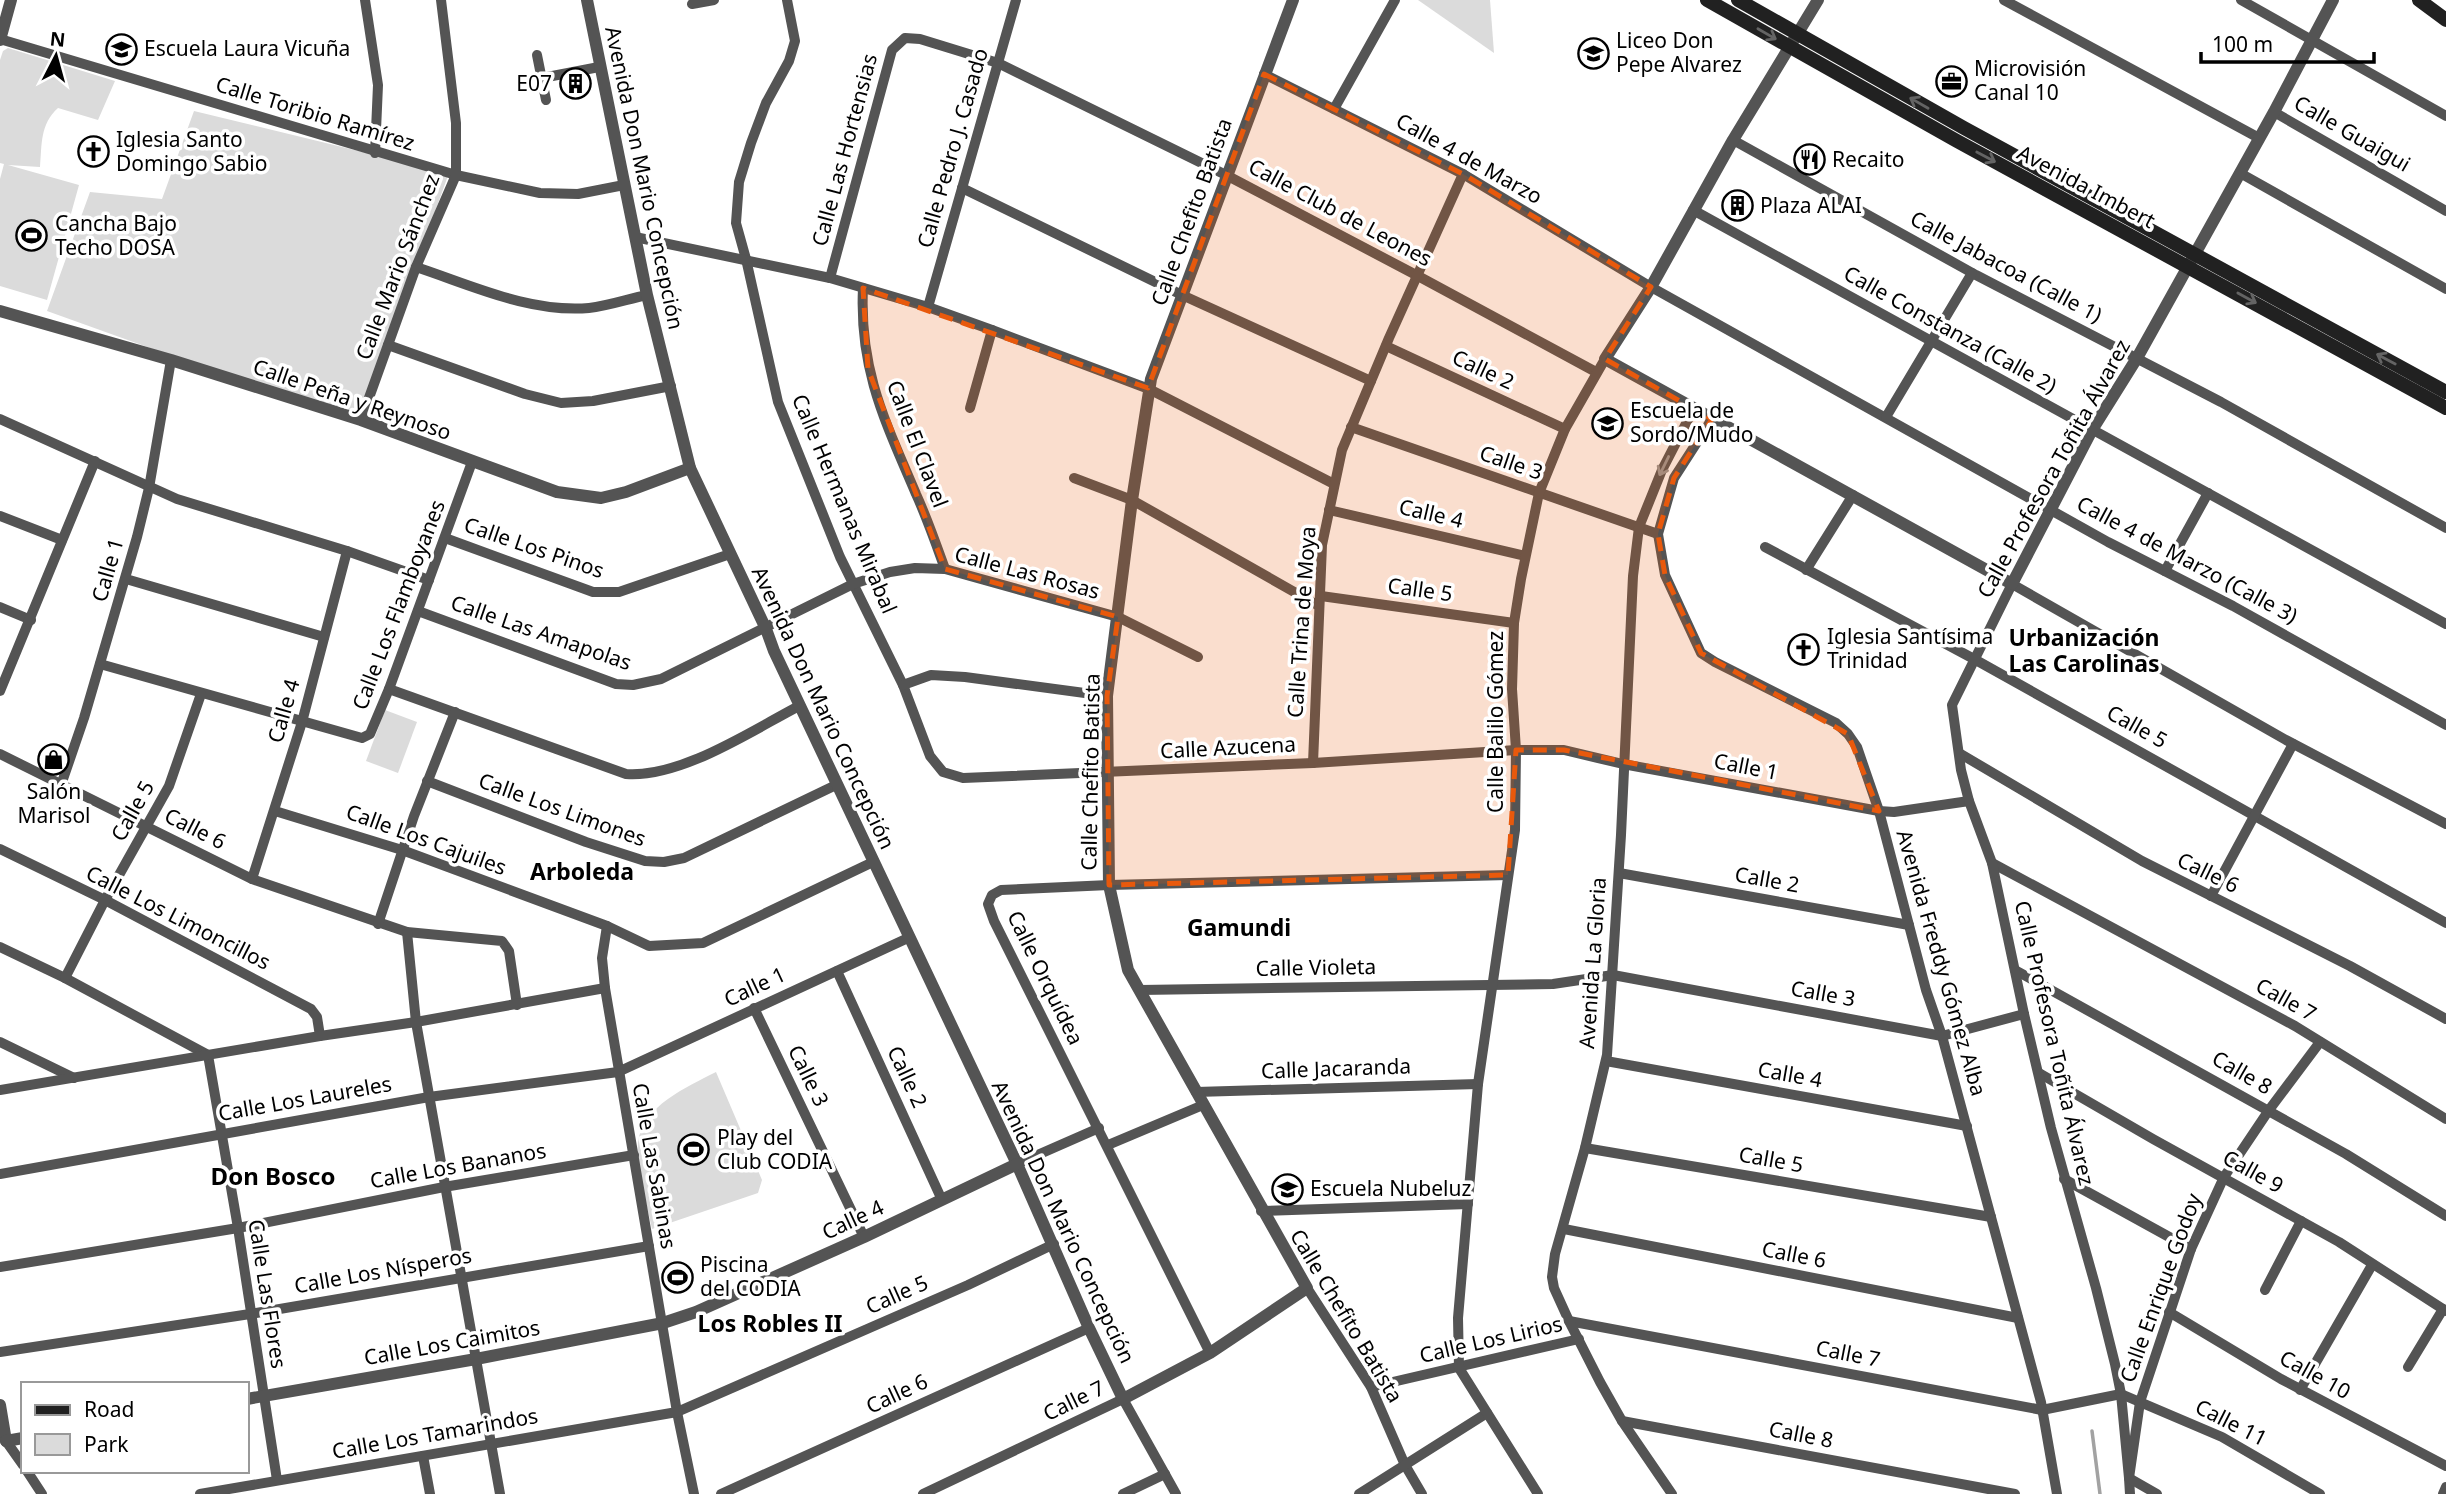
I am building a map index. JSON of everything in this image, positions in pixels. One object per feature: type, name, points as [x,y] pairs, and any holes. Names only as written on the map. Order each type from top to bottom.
[{"type":"main road","name":"Avenida Imbert","points":[[1707,0],[1790,47],[1961,135],[2445,402]]},
{"type":"main road","name":"Avenida Imbert","points":[[1738,0],[1798,33],[1961,135]]},
{"type":"main road","points":[[2419,0],[2446,20]]},
{"type":"street","points":[[0,40],[11,0]]},
{"type":"street","points":[[365,0],[378,85],[375,153]]},
{"type":"street","name":"Calle Mario Sánchez","points":[[361,420],[416,267],[456,175],[457,123],[441,0]]},
{"type":"street","name":"Avenida Don Mario Concepción","points":[[587,0],[647,295],[690,468],[836,785],[1017,1164],[1123,1399]]},
{"type":"street","points":[[692,4],[714,0]]},
{"type":"street","name":"Calle Hermanas Mirabal","points":[[787,0],[795,41],[789,61],[758,123],[739,183],[736,223],[778,402],[853,584],[903,685],[930,756],[943,772]]},
{"type":"street","name":"Calle Pedro J. Casado","points":[[928,307],[1016,0]]},
{"type":"street","name":"Calle Chefito Batista","points":[[1293,0],[1151,379],[1132,500],[1107,696],[1110,885],[1128,970],[1261,1211],[1371,1387],[1405,1465],[1422,1494]]},
{"type":"street","points":[[1334,109],[1395,0]]},
{"type":"street","name":"Calle Balilo Gómez","points":[[1459,1368],[1458,1318],[1478,1084],[1515,830],[1516,750],[1512,689],[1514,623],[1539,493],[1565,429],[1596,372],[1651,287],[1733,141],[1818,0]]},
{"type":"street","points":[[2004,0],[2259,138]]},
{"type":"street","points":[[2241,0],[2446,116]]},
{"type":"street","name":"Calle Profesora Toñita Álvarez","points":[[2129,1478],[2121,1394],[2096,1288],[2064,1179],[2024,1014],[1992,863],[1969,801],[1952,705],[2092,430],[2137,358],[2333,0]]},
{"type":"street","name":"Calle Club de Leones","points":[[905,38],[920,39],[998,63],[1226,175],[1596,372]]},
{"type":"street","name":"Calle Las Hortensias","points":[[830,278],[892,50],[905,38]]},
{"type":"street","name":"Calle Toribio Ramírez","points":[[0,40],[456,175],[540,193],[578,194],[624,185]]},
{"type":"street","points":[[537,55],[547,100]]},
{"type":"street","points":[[542,78],[599,67]]},
{"type":"street","name":"Calle 4 de Marzo","points":[[1264,74],[1463,174],[1651,287]]},
{"type":"street","name":"Calle Guaigui","points":[[2274,112],[2446,211]]},
{"type":"street","name":"Calle Jabacoa (Calle 1)","points":[[1733,141],[1972,273],[2221,402],[2446,528]]},
{"type":"street","points":[[2240,173],[2446,289]]},
{"type":"street","name":"Calle Trina de Moya","points":[[1313,763],[1322,545],[1342,450],[1385,346],[1463,174]]},
{"type":"street","points":[[962,188],[1182,295],[1371,381]]},
{"type":"street","name":"Calle Constanza (Calle 2)","points":[[1693,210],[2446,624]]},
{"type":"street","points":[[635,237],[830,278],[928,307],[1149,389],[1334,484]]},
{"type":"street","points":[[416,267],[522,302],[557,308],[590,308],[647,295]]},
{"type":"street","points":[[1886,417],[1972,273]]},
{"type":"street","name":"Calle 4 de Marzo (Calle 3)","points":[[1651,287],[2108,542],[2233,606],[2446,724]]},
{"type":"street","name":"Calle El Clavel","points":[[863,288],[861,323],[868,369],[888,433],[917,495],[945,569]]},
{"type":"street","name":"Calle Peña y Reynoso","points":[[0,311],[171,360],[361,420],[557,492],[601,498],[626,492],[690,468]]},
{"type":"street","points":[[970,408],[992,330]]},
{"type":"street","points":[[387,345],[525,394],[561,403],[593,401],[671,386]]},
{"type":"street","name":"Calle 2","points":[[1385,346],[1565,429]]},
{"type":"street","points":[[1605,359],[1853,495],[2293,744],[2446,824]]},
{"type":"street","name":"Calle 1","points":[[61,785],[126,579],[149,488],[171,360]]},
{"type":"street","name":"Avenida La Gloria","points":[[1672,1494],[1622,1421],[1569,1321],[1552,1277],[1555,1254],[1606,1061],[1619,873],[1633,576],[1639,527],[1662,470],[1694,408]]},
{"type":"street","points":[[0,419],[177,499],[347,551],[429,580]]},
{"type":"street","points":[[1658,534],[1674,478],[1712,419]]},
{"type":"street","name":"Calle 3","points":[[1351,427],[1658,534]]},
{"type":"street","points":[[0,691],[95,461]]},
{"type":"street","name":"Calle Los Flamboyanes","points":[[100,664],[362,738],[370,734],[472,462]]},
{"type":"street","points":[[1074,478],[1132,500],[1320,601]]},
{"type":"street","points":[[2165,571],[2208,493]]},
{"type":"street","points":[[1807,570],[1853,495]]},
{"type":"street","name":"Calle 4","points":[[1329,510],[1525,556]]},
{"type":"street","points":[[0,516],[62,540]]},
{"type":"street","name":"Avenida Freddy Gómez Alba","points":[[1658,534],[1665,575],[1701,653],[1836,723],[1857,747],[1879,811],[1926,990],[1967,1126],[2042,1409],[2057,1494]]},
{"type":"street","name":"Calle Los Pinos","points":[[445,538],[593,592],[606,593],[619,592],[730,554]]},
{"type":"street","name":"Calle 5","points":[[1765,547],[1974,659],[2446,923]]},
{"type":"street","name":"Calle 4","points":[[252,879],[302,722],[347,551]]},
{"type":"street","name":"Calle Las Rosas","points":[[766,629],[853,584],[890,572],[915,568],[945,569],[1118,617],[1198,657]]},
{"type":"street","points":[[126,579],[324,637]]},
{"type":"street","name":"Calle 5","points":[[1320,601],[1514,623]]},
{"type":"street","points":[[0,607],[31,620]]},
{"type":"street","name":"Calle Las Amapolas","points":[[418,611],[616,684],[633,685],[661,679],[766,629]]},
{"type":"street","points":[[903,685],[931,675],[1107,696]]},
{"type":"street","points":[[389,689],[626,775],[643,776],[662,772],[705,755],[799,706]]},
{"type":"street","name":"Calle 5","points":[[65,978],[169,786],[201,694]]},
{"type":"street","points":[[378,923],[427,781],[455,712]]},
{"type":"street","points":[[2211,896],[2293,744]]},
{"type":"street","name":"Calle 1","points":[[1516,750],[1564,750],[1623,764],[1879,811],[1894,812],[1969,801]]},
{"type":"street","name":"Calle Azucena","points":[[943,772],[963,778],[1108,773],[1516,750]]},
{"type":"street","name":"Calle 6","points":[[1959,752],[2142,861],[2350,966],[2446,1019]]},
{"type":"street","name":"Calle 6","points":[[0,754],[252,879],[407,932],[502,941],[509,951],[517,1005]]},
{"type":"street","name":"Calle Los Limones","points":[[427,781],[586,842],[645,861],[664,862],[684,858],[836,785]]},
{"type":"street","name":"Calle Los Cajuiles","points":[[275,811],[402,850],[607,926],[649,946],[704,943],[873,862]]},
{"type":"street","name":"Calle Los Limoncillos","points":[[0,849],[105,900],[311,1009],[317,1017],[320,1036]]},
{"type":"street","name":"Calle 7","points":[[1992,863],[2295,1026],[2446,1119]]},
{"type":"street","name":"Calle 2","points":[[1619,873],[1909,925]]},
{"type":"street","name":"Calle Orquídea","points":[[1210,1353],[994,921],[988,904],[992,895],[1001,890],[1110,885],[1508,875]]},
{"type":"street","name":"Calle Las Sabinas","points":[[607,926],[602,958],[605,988],[677,1412],[694,1494]]},
{"type":"street","points":[[407,932],[416,1022],[500,1494]]},
{"type":"street","name":"Calle 1","points":[[618,1072],[908,938]]},
{"type":"street","points":[[0,947],[65,978],[208,1055]]},
{"type":"street","name":"Calle 8","points":[[2015,970],[2269,1110],[2446,1216]]},
{"type":"street","name":"Calle 2","points":[[837,971],[942,1200]]},
{"type":"street","name":"Calle 3","points":[[1494,984],[1553,984],[1613,975],[1942,1036],[2024,1014]]},
{"type":"street","name":"Calle Violeta","points":[[1140,990],[1494,984]]},
{"type":"street","points":[[0,1090],[517,1005],[605,988]]},
{"type":"street","name":"Calle 3","points":[[754,1008],[864,1237]]},
{"type":"street","points":[[0,1042],[74,1078]]},
{"type":"street","name":"Calle Enrique Godoy","points":[[2130,1494],[2129,1478],[2140,1402],[2191,1249],[2224,1177],[2269,1110],[2320,1042]]},
{"type":"street","name":"Calle Las Flores","points":[[208,1055],[238,1228],[276,1480]]},
{"type":"street","name":"Calle 4","points":[[1606,1061],[1967,1126]]},
{"type":"street","name":"Calle Los Laureles","points":[[0,1174],[429,1097],[618,1072]]},
{"type":"street","name":"Calle 9","points":[[2039,1073],[2339,1242],[2444,1310]]},
{"type":"street","name":"Calle Jacaranda","points":[[1196,1092],[1478,1084]]},
{"type":"street","points":[[1108,1145],[1203,1105]]},
{"type":"street","points":[[1017,1164],[1099,1128]]},
{"type":"street","name":"Calle 5","points":[[1585,1148],[1991,1217]]},
{"type":"street","name":"Calle Los Bananos","points":[[0,1267],[238,1228],[444,1187],[634,1154]]},
{"type":"street","name":"Calle 4","points":[[663,1323],[696,1312],[864,1237],[1017,1164]]},
{"type":"street","points":[[2064,1179],[2191,1249]]},
{"type":"street","points":[[1261,1211],[1468,1204]]},
{"type":"street","points":[[2265,1290],[2301,1221]]},
{"type":"street","name":"Calle 6","points":[[1563,1229],[2018,1318]]},
{"type":"street","name":"Calle 5","points":[[677,1412],[968,1285],[1054,1244]]},
{"type":"street","name":"Calle Los Nísperos","points":[[0,1352],[250,1314],[649,1246]]},
{"type":"street","points":[[2300,1390],[2372,1265]]},
{"type":"street","name":"Calle 7","points":[[923,1494],[1123,1399],[1210,1353],[1307,1288]]},
{"type":"street","points":[[2408,1367],[2444,1310]]},
{"type":"street","name":"Calle 10","points":[[2169,1312],[2300,1390],[2446,1466]]},
{"type":"street","name":"Calle 7","points":[[1569,1321],[2042,1409],[2121,1394]]},
{"type":"street","name":"Calle Los Caimitos","points":[[248,1399],[663,1323]]},
{"type":"street","name":"Calle 6","points":[[721,1494],[1089,1328]]},
{"type":"street","name":"Calle Los Lirios","points":[[1371,1387],[1578,1339]]},
{"type":"street","points":[[1459,1368],[1538,1494]]},
{"type":"street","name":"Calle 11","points":[[2121,1394],[2222,1437],[2320,1494]]},
{"type":"street","points":[[1123,1399],[1176,1494]]},
{"type":"street","points":[[0,1405],[6,1441]]},
{"type":"street","name":"Calle Los Tamarindos","points":[[200,1494],[677,1412]]},
{"type":"street","points":[[1359,1494],[1487,1413]]},
{"type":"street","name":"Calle 8","points":[[1622,1421],[2015,1494]]},
{"type":"street","points":[[0,1425],[6,1441],[21,1462]]},
{"type":"street","points":[[6,1441],[21,1438]]},
{"type":"street","points":[[423,1456],[430,1494]]},
{"type":"street","points":[[28,1473],[42,1494]]},
{"type":"street","points":[[1123,1494],[1165,1474]]},
{"type":"street","points":[[2129,1478],[2157,1494]]},
{"type":"street","points":[[2443,1494],[2446,1487]]},
{"type":"highlighted area","points":[[1264,74],[1463,174],[1651,287],[1605,359],[1712,419],[1674,478],[1658,534],[1665,575],[1701,653],[1848,734],[1879,811],[1564,750],[1516,750],[1508,875],[1109,885],[1107,696],[1118,617],[945,569],[868,369],[863,288],[1148,388]]},
{"type":"green space","points":[[1418,0],[1490,0],[1494,53]]},
{"type":"green space","points":[[8,48],[115,81],[98,120],[58,108],[52,114],[43,135],[40,167],[8,165],[79,185],[47,300],[0,286],[0,179],[4,164],[0,163],[0,60],[3,51]]},
{"type":"green space","points":[[194,111],[449,173],[362,413],[287,397],[47,311],[90,192],[162,199]]},
{"type":"green space","points":[[385,710],[417,722],[398,773],[366,761]]},
{"type":"green space","name":"Play del Club CODIA","points":[[716,1072],[762,1180],[758,1193],[652,1229],[639,1163],[638,1143],[641,1130],[648,1118],[668,1099]]},
{"type":"waterway","points":[[2092,1431],[2100,1494]]},
{"type":"place","name":"Escuela Laura Vicuña","points":[[121,49]]},
{"type":"place","name":"Liceo Don Pepe Alvarez","points":[[1593,53]]},
{"type":"place","name":"Microvisión Canal 10","points":[[1951,81]]},
{"type":"place","name":"E07","points":[[575,84]]},
{"type":"place","name":"Iglesia Santo Domingo Sabio","points":[[93,152]]},
{"type":"place","name":"Recaito","points":[[1809,160]]},
{"type":"place","name":"Plaza ALAI","points":[[1737,206]]},
{"type":"place","name":"Cancha Bajo Techo DOSA","points":[[32,236]]},
{"type":"place","name":"Escuela de Sordo/Mudo","points":[[1607,423]]},
{"type":"place","name":"Iglesia Santísima Trinidad","points":[[1804,649]]},
{"type":"place","name":"Salón Marisol","points":[[54,760]]},
{"type":"place","name":"Play del Club CODIA","points":[[694,1150]]},
{"type":"place","name":"Escuela Nubeluz","points":[[1287,1189]]},
{"type":"place","name":"Piscina del CODIA","points":[[677,1277]]},
{"type":"district","name":"Urbanización Las Carolinas","points":[[2084,651]]},
{"type":"district","name":"Arboleda","points":[[582,872]]},
{"type":"district","name":"Gamundi","points":[[1239,928]]},
{"type":"district","name":"Don Bosco","points":[[273,1177]]},
{"type":"district","name":"Los Robles II","points":[[770,1324]]}]
